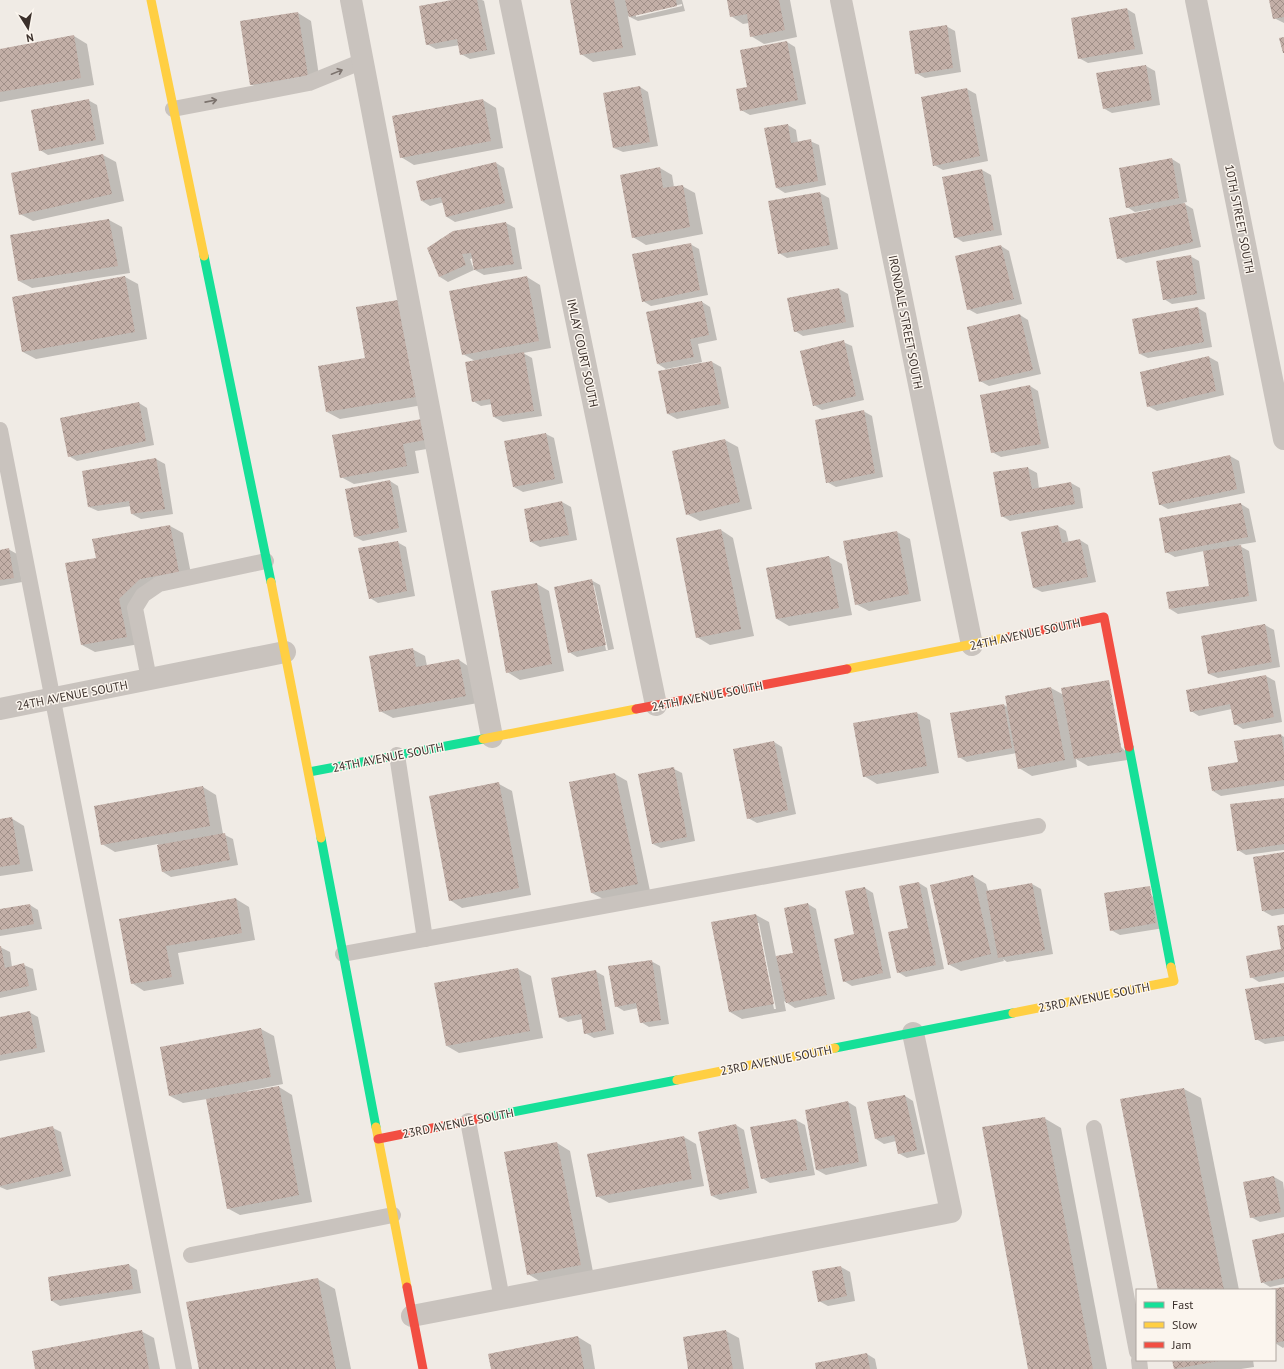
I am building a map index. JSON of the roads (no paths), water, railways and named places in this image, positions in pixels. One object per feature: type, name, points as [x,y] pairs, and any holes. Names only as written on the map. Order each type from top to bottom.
[{"type":"street","points":[[151,0],[309,772],[422,1369]]},
{"type":"street","points":[[351,0],[492,737]]},
{"type":"street","name":"IMLAY COURT SOUTH","points":[[510,0],[656,705]]},
{"type":"street","name":"IRONDALE STREET SOUTH","points":[[841,0],[972,645]]},
{"type":"street","name":"10TH STREET SOUTH","points":[[1196,0],[1284,439]]},
{"type":"street","name":"24TH AVENUE SOUTH","points":[[309,772],[972,645],[1104,617],[1174,981]]},
{"type":"street","name":"24TH AVENUE SOUTH","points":[[0,709],[285,652]]},
{"type":"street","name":"23RD AVENUE SOUTH","points":[[378,1139],[1174,981]]},
{"type":"street","points":[[412,1316],[951,1212],[913,1033]]},
{"type":"lane","points":[[173,109],[309,83],[363,61]]},
{"type":"lane","points":[[0,430],[184,1369]]},
{"type":"lane","points":[[149,679],[135,608],[143,595],[159,584],[266,561]]},
{"type":"lane","points":[[397,755],[425,939]]},
{"type":"lane","points":[[343,954],[1038,826]]},
{"type":"lane","points":[[468,1121],[502,1299]]},
{"type":"lane","points":[[1094,1128],[1136,1347]]},
{"type":"lane","points":[[191,1255],[393,1215]]}]
